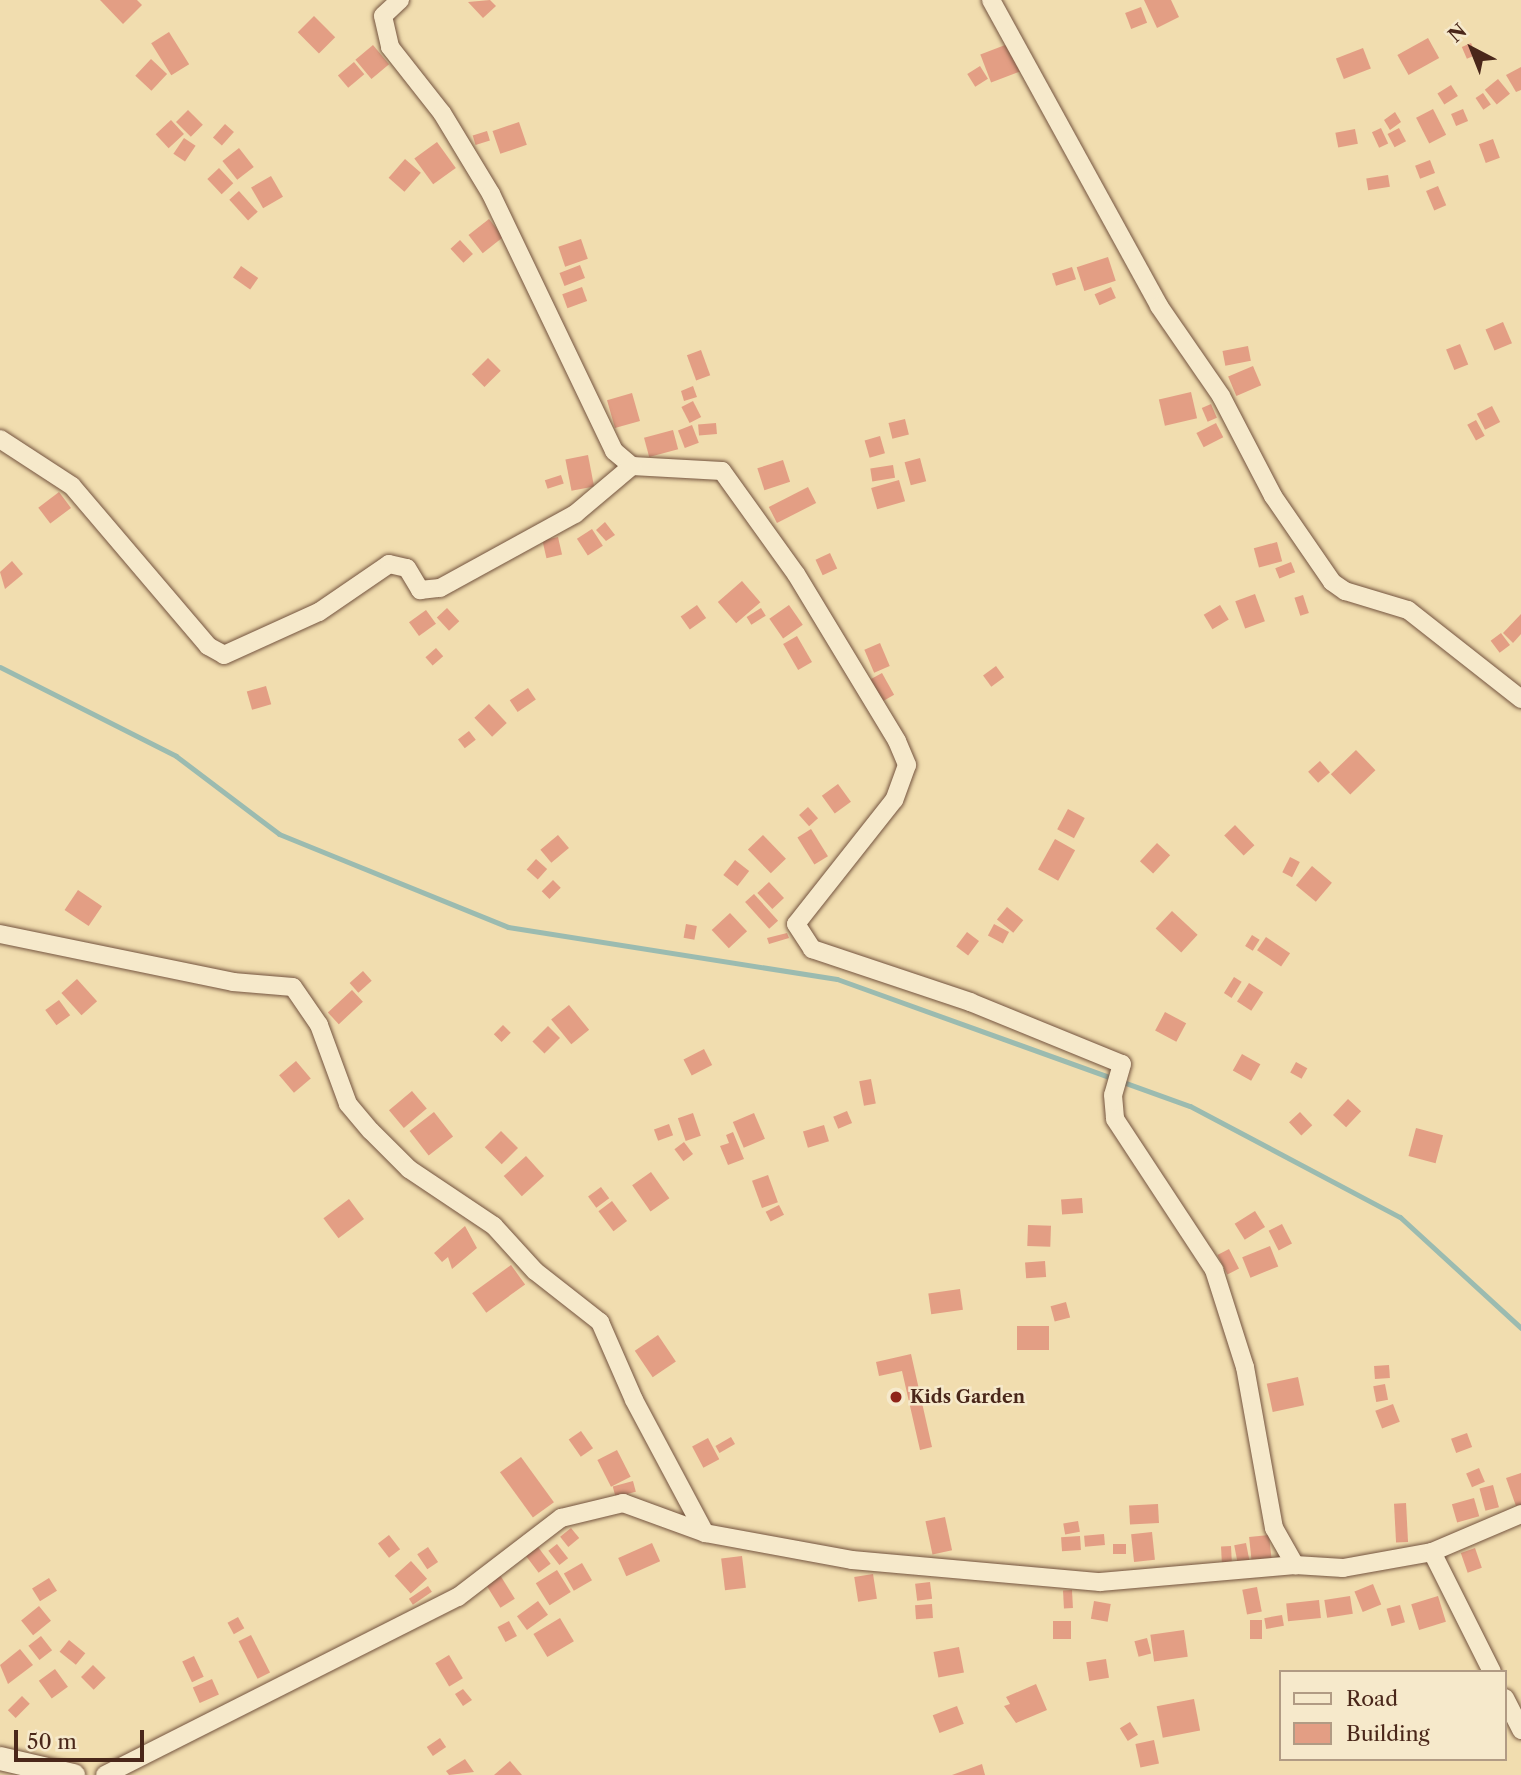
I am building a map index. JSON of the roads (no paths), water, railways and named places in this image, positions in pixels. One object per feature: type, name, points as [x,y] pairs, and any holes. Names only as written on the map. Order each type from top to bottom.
[{"type":"street","points":[[400,0],[383,16],[390,47],[442,113],[491,194],[614,450],[632,466],[722,471],[796,574],[907,765],[894,800],[796,924],[812,949],[970,1002],[1122,1064],[1113,1095],[1115,1119],[1214,1270],[1245,1367],[1274,1528],[1295,1565]]},
{"type":"street","points":[[991,0],[1159,306],[1221,396],[1273,496],[1332,582],[1345,592],[1408,610],[1521,699]]},
{"type":"street","points":[[0,439],[72,486],[208,646],[224,655],[318,612],[389,564],[407,568],[420,590],[440,588],[575,514],[632,466]]},
{"type":"street","points":[[0,934],[233,982],[292,987],[318,1025],[348,1104],[371,1131],[409,1169],[494,1226],[535,1271],[600,1322],[634,1401],[705,1533]]},
{"type":"street","points":[[105,1775],[458,1597],[561,1518],[623,1503],[705,1533],[852,1560],[1100,1583],[1295,1565],[1343,1569],[1432,1552],[1521,1514]]},
{"type":"street","points":[[1432,1552],[1491,1670]]},
{"type":"street","points":[[1507,1702],[1521,1730]]},
{"type":"street","points":[[0,1758],[73,1775]]},
{"type":"waterway","points":[[0,667],[176,756],[279,834],[508,927],[837,979],[1190,1106],[1400,1217],[1521,1328]]},
{"type":"place","name":"Kids Garden","points":[[896,1397]]}]
